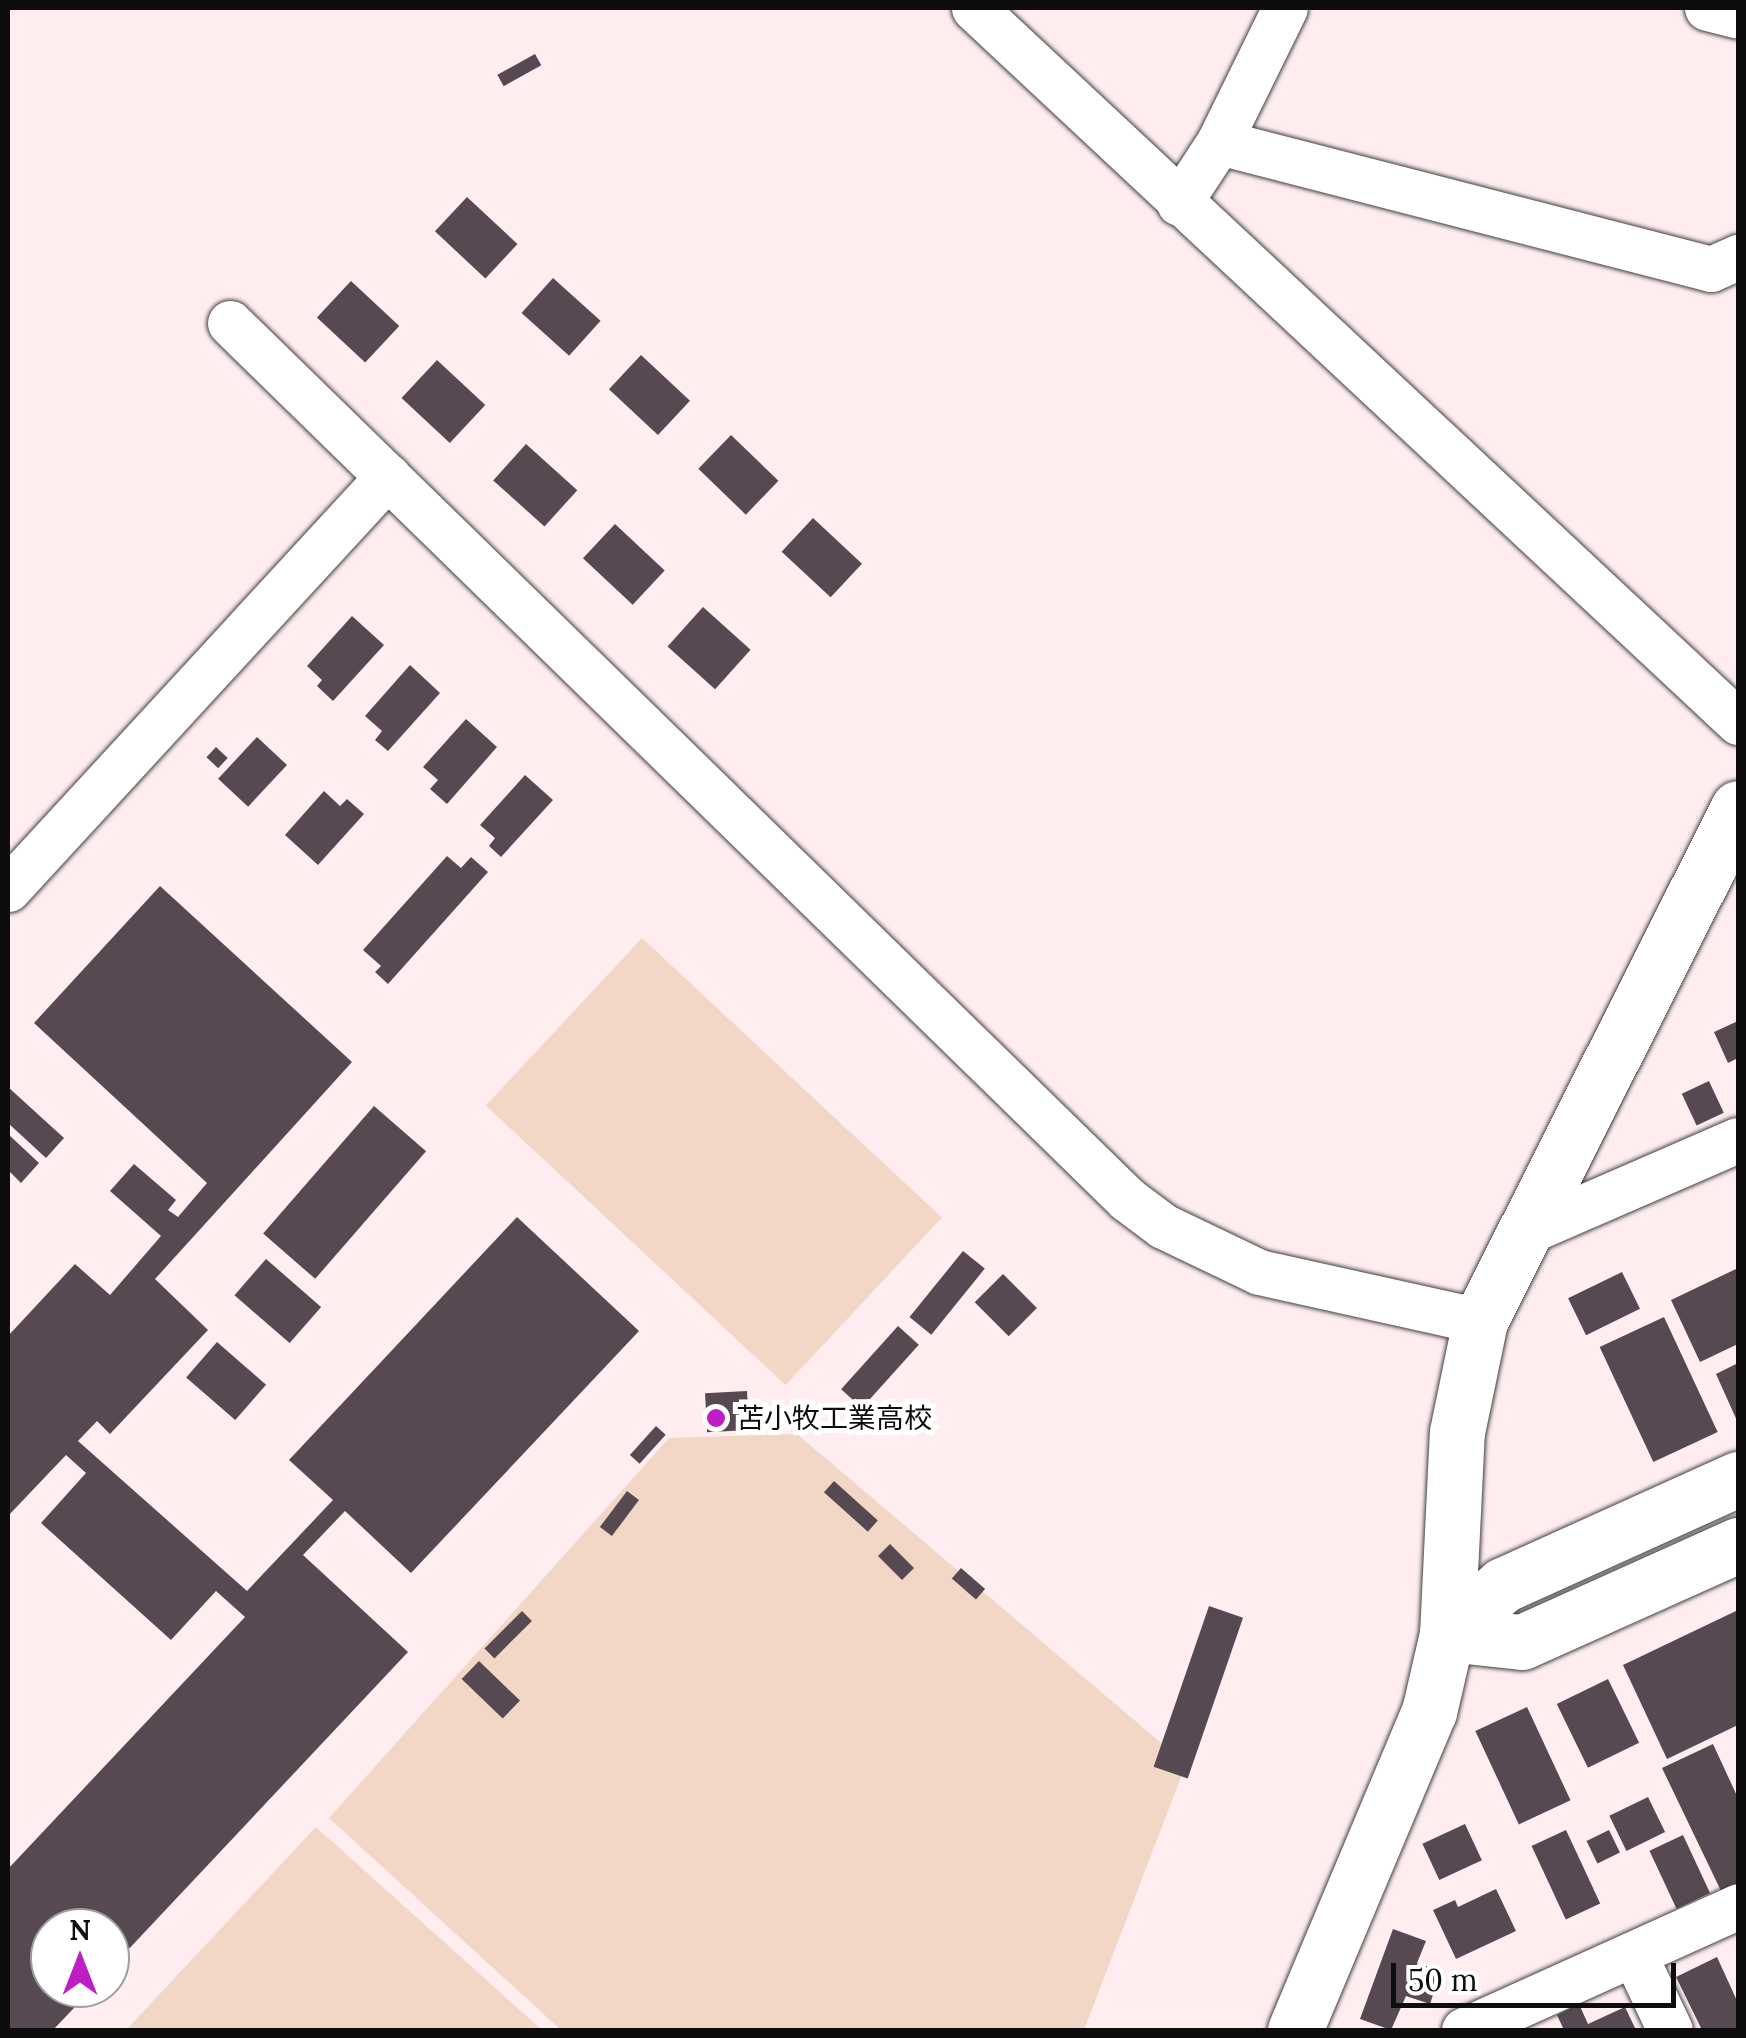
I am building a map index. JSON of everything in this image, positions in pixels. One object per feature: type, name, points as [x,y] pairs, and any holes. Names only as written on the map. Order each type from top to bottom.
[{"type":"street","points":[[974,8],[1738,722]]},
{"type":"street","points":[[1180,202],[1219,142],[1284,8]]},
{"type":"street","points":[[1707,8],[1738,16]]},
{"type":"street","points":[[1219,142],[1711,269],[1738,257]]},
{"type":"street","points":[[230,323],[1127,1200],[1162,1226],[1259,1272],[1480,1321]]},
{"type":"street","points":[[8,889],[388,476]]},
{"type":"street","points":[[1295,2030],[1429,1712],[1447,1634],[1457,1432],[1480,1321],[1723,871],[1738,808]]},
{"type":"street","points":[[1526,1232],[1738,1140]]},
{"type":"street","points":[[1447,1634],[1503,1585],[1738,1479]]},
{"type":"street","points":[[1447,1634],[1522,1642],[1738,1545]]},
{"type":"street","points":[[1464,2030],[1738,1906]]},
{"type":"street","points":[[1634,1954],[1670,2030]]},
{"type":"shaded area","points":[[642,938],[942,1218],[786,1385],[486,1105]]},
{"type":"shaded area","points":[[797,1434],[1186,1764],[1084,2030],[561,2030],[329,1818],[669,1438]]},
{"type":"shaded area","points":[[316,1827],[542,2030],[126,2030]]},
{"type":"building","points":[[535,54],[541,65],[504,86],[497,75]]},
{"type":"building","points":[[467,197],[517,244],[485,278],[435,231]]},
{"type":"building","points":[[553,278],[601,321],[569,356],[522,313]]},
{"type":"building","points":[[351,281],[399,326],[365,363],[317,318]]},
{"type":"building","points":[[641,355],[690,401],[658,435],[609,389]]},
{"type":"building","points":[[437,360],[485,405],[450,443],[402,398]]},
{"type":"building","points":[[731,435],[778,481],[746,515],[698,469]]},
{"type":"building","points":[[526,444],[577,490],[544,527],[493,480]]},
{"type":"building","points":[[813,518],[862,564],[831,597],[782,552]]},
{"type":"building","points":[[615,524],[665,570],[633,605],[583,558]]},
{"type":"building","points":[[703,607],[751,650],[715,689],[668,646]]},
{"type":"building","points":[[352,616],[384,645],[333,701],[317,686],[322,680],[307,666]]},
{"type":"building","points":[[410,665],[440,693],[388,751],[375,740],[382,731],[365,716]]},
{"type":"building","points":[[466,719],[497,747],[447,804],[430,789],[438,780],[423,767]]},
{"type":"building","points":[[257,737],[287,765],[248,807],[218,779]]},
{"type":"building","points":[[216,747],[228,758],[218,768],[206,757]]},
{"type":"building","points":[[525,775],[553,800],[501,857],[489,846],[495,838],[480,825]]},
{"type":"building","points":[[324,791],[340,806],[347,799],[364,814],[318,865],[285,835]]},
{"type":"building","points":[[447,856],[461,868],[471,857],[488,872],[388,984],[375,972],[381,966],[363,950]]},
{"type":"building","points":[[160,886],[352,1062],[155,1279],[208,1330],[110,1434],[97,1421],[78,1441],[247,1591],[333,1500],[289,1460],[517,1217],[639,1331],[411,1573],[345,1511],[303,1555],[408,1652],[130,1948],[130,1908],[30,1908],[30,2008],[74,2008],[53,2030],[8,2030],[8,1869],[245,1617],[216,1591],[171,1640],[41,1523],[86,1473],[66,1455],[8,1516],[8,1336],[75,1264],[110,1295],[161,1236],[110,1191],[134,1164],[176,1200],[168,1210],[178,1217],[207,1183],[34,1023]]},
{"type":"building","points":[[1738,1021],[1738,1058],[1728,1063],[1714,1032]]},
{"type":"building","points":[[1709,1081],[1724,1113],[1697,1125],[1682,1094]]},
{"type":"building","points":[[8,1087],[64,1138],[46,1158],[8,1123]]},
{"type":"building","points":[[374,1106],[426,1151],[315,1279],[263,1234]]},
{"type":"building","points":[[8,1134],[39,1163],[21,1183],[8,1170]]},
{"type":"building","points":[[963,1251],[985,1269],[931,1335],[910,1317]]},
{"type":"building","points":[[266,1259],[321,1307],[290,1343],[235,1295]]},
{"type":"building","points":[[1738,1268],[1738,1344],[1700,1362],[1671,1300]]},
{"type":"building","points":[[1622,1272],[1640,1309],[1586,1335],[1568,1298]]},
{"type":"building","points":[[1003,1274],[1037,1308],[1009,1336],[975,1302]]},
{"type":"building","points":[[1664,1317],[1718,1432],[1653,1462],[1600,1347]]},
{"type":"building","points":[[898,1326],[919,1345],[862,1408],[841,1389]]},
{"type":"building","points":[[217,1342],[266,1385],[235,1420],[186,1377]]},
{"type":"building","points":[[1738,1363],[1738,1423],[1716,1374]]},
{"type":"building","points":[[747,1391],[749,1430],[707,1432],[705,1393]]},
{"type":"building","points":[[656,1426],[666,1435],[640,1464],[630,1455]]},
{"type":"building","points":[[834,1481],[878,1520],[868,1532],[824,1492]]},
{"type":"building","points":[[627,1491],[639,1500],[612,1536],[600,1527]]},
{"type":"building","points":[[890,1544],[914,1568],[902,1580],[878,1556]]},
{"type":"building","points":[[961,1568],[985,1589],[976,1600],[952,1579]]},
{"type":"building","points":[[1209,1606],[1243,1618],[1188,1778],[1154,1767]]},
{"type":"building","points":[[1738,1610],[1738,1725],[1667,1759],[1623,1665]]},
{"type":"building","points":[[522,1611],[532,1621],[494,1658],[485,1648]]},
{"type":"building","points":[[479,1661],[520,1701],[503,1719],[462,1679]]},
{"type":"building","points":[[1608,1679],[1639,1743],[1588,1768],[1557,1704]]},
{"type":"building","points":[[1527,1707],[1571,1800],[1519,1824],[1475,1731]]},
{"type":"building","points":[[1713,1744],[1738,1798],[1738,1888],[1723,1895],[1662,1768]]},
{"type":"building","points":[[1648,1797],[1665,1832],[1626,1851],[1609,1816]]},
{"type":"building","points":[[1465,1824],[1482,1860],[1439,1880],[1422,1844]]},
{"type":"building","points":[[1566,1830],[1600,1903],[1566,1919],[1532,1846]]},
{"type":"building","points":[[1609,1830],[1620,1852],[1597,1863],[1587,1841]]},
{"type":"building","points":[[1683,1835],[1710,1893],[1677,1909],[1649,1851]]},
{"type":"building","points":[[1496,1889],[1516,1931],[1456,1959],[1433,1910],[1455,1900],[1458,1907]]},
{"type":"building","points":[[1393,1929],[1426,1941],[1417,1963],[1441,1971],[1430,2004],[1406,1996],[1391,2030],[1360,2019]]},
{"type":"building","points":[[1717,1957],[1738,2003],[1738,2030],[1702,2030],[1676,1977]]},
{"type":"building","points":[[1579,2004],[1588,2024],[1625,2007],[1636,2030],[1564,2030],[1557,2015]]},
{"type":"place","name":"苫小牧工業高校","points":[[716,1418]]}]
